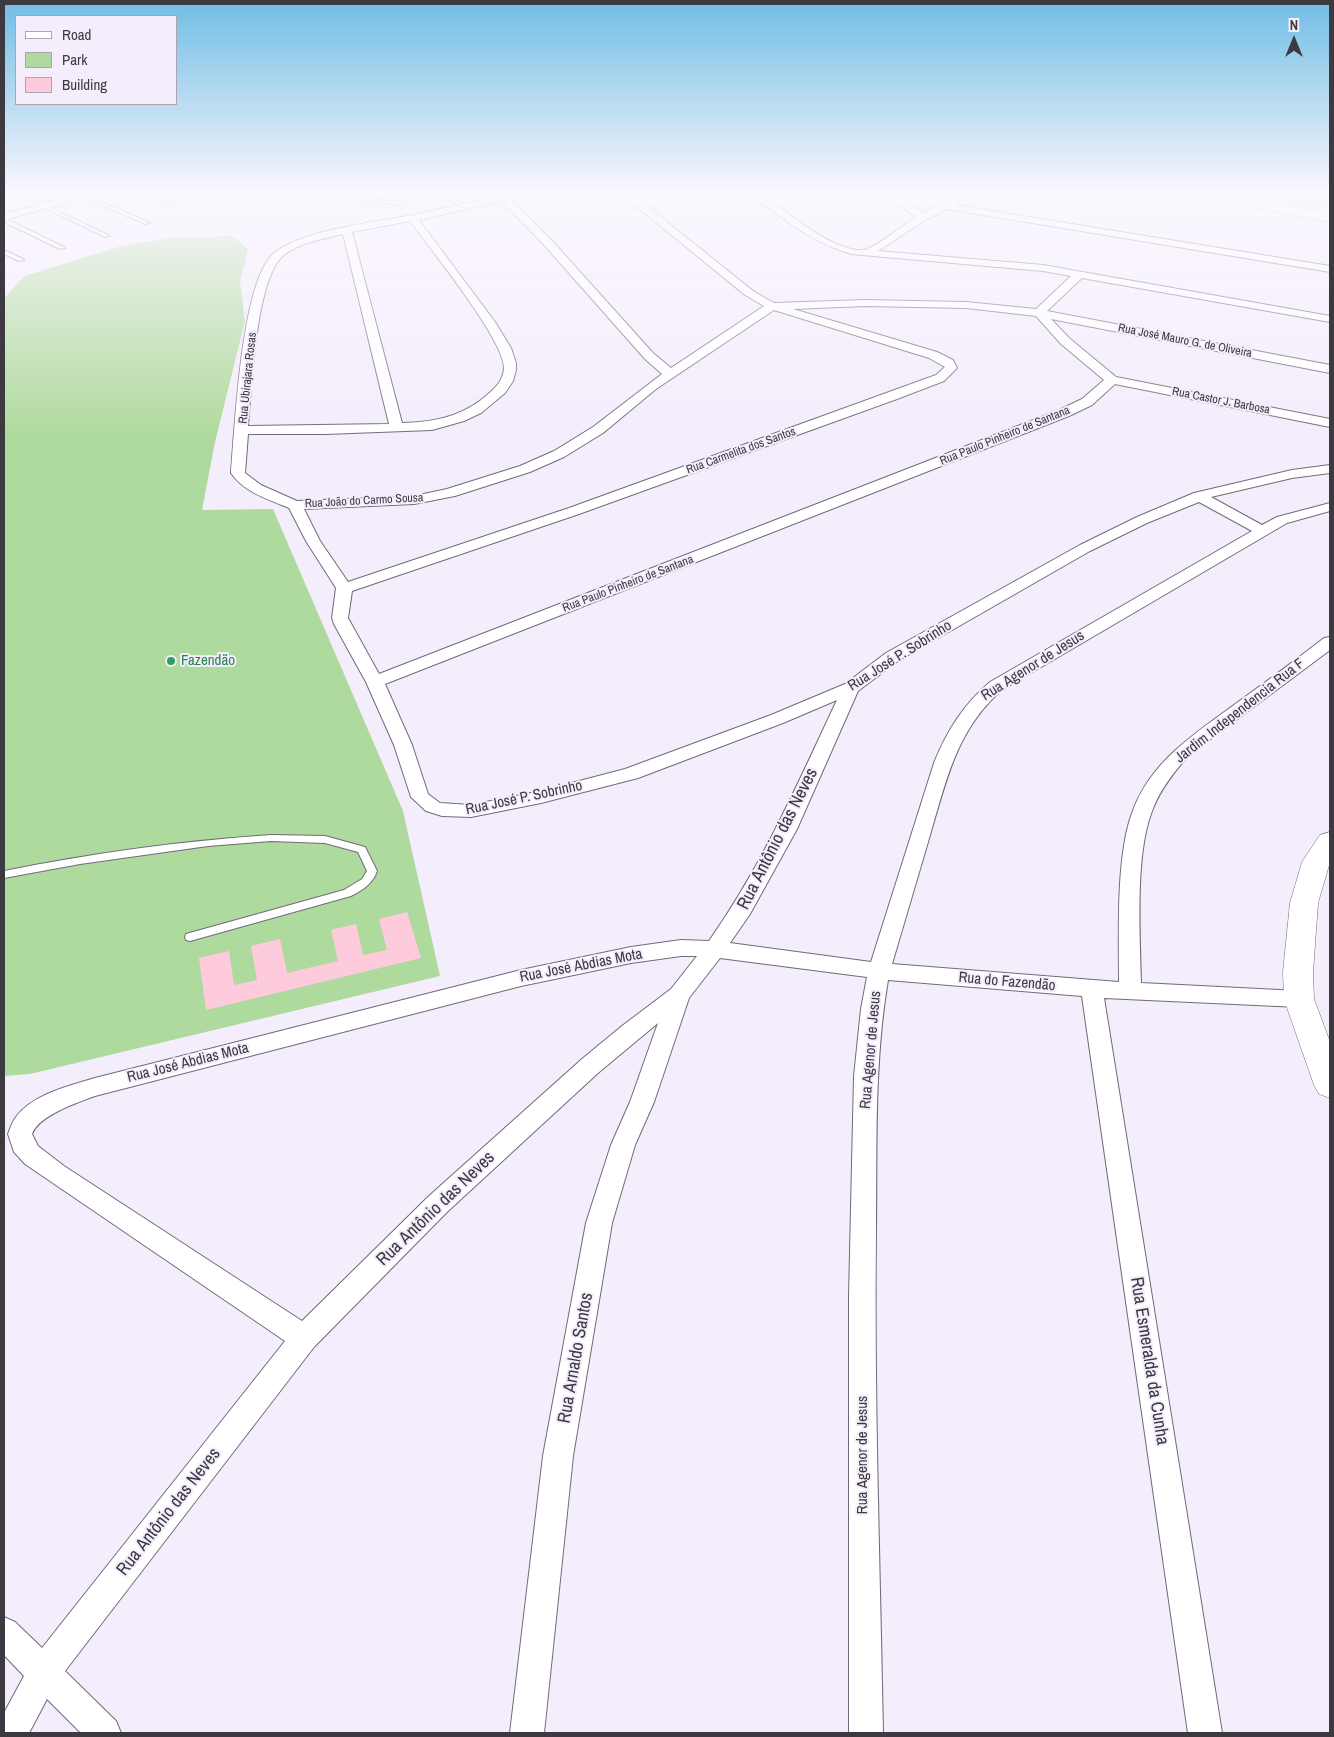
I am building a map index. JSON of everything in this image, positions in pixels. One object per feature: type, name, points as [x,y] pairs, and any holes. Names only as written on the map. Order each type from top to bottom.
[{"type":"street","name":"Rua Ubirajara Rosas","points":[[267,274],[256,307],[238,473],[240,479],[295,505]]},
{"type":"street","points":[[358,274],[397,428]]},
{"type":"street","points":[[242,430],[416,428],[446,423],[476,410],[501,390],[507,381],[510,363],[505,348],[491,324],[454,274]]},
{"type":"street","points":[[576,274],[649,356],[670,374]]},
{"type":"street","points":[[726,274],[749,293],[772,306],[921,303],[966,305],[1039,314],[1065,341],[1112,380]]},
{"type":"street","points":[[1073,274],[1330,320]]},
{"type":"street","points":[[1039,314],[1079,275]]},
{"type":"street","name":"Rua João do Carmo Sousa","points":[[295,505],[414,500],[450,493],[525,469],[559,454],[598,430],[670,374],[772,306]]},
{"type":"street","name":"Rua Carmelita dos Santos","points":[[344,588],[574,511],[940,378],[952,368],[950,363],[933,355],[772,306]]},
{"type":"street","name":"Rua José Mauro G. de Oliveira","points":[[1039,314],[1330,369]]},
{"type":"street","name":"Rua Castor J. Barbosa","points":[[1112,380],[1330,422]]},
{"type":"street","name":"Rua Paulo Pinheiro de Santana","points":[[375,682],[1064,414],[1087,402],[1112,380]]},
{"type":"street","name":"Rua José P. Sobrinho","points":[[375,682],[403,744],[420,797],[433,807],[456,812],[471,811],[541,797],[631,774],[722,741],[850,688],[892,657],[1085,548],[1142,520],[1199,496],[1256,481],[1330,469]]},
{"type":"street","points":[[1199,496],[1262,532]]},
{"type":"street","points":[[295,505],[313,541],[344,588],[340,618],[375,682]]},
{"type":"street","name":"Rua Agenor de Jesus","points":[[866,1733],[862,1297],[866,1076],[872,1010],[879,971],[952,738],[967,713],[979,699],[1022,669],[1282,520],[1303,512],[1330,507]]},
{"type":"street","name":"Jardim Independencia Rua F","points":[[1130,992],[1130,916],[1136,835],[1142,810],[1153,788],[1182,752],[1330,642]]},
{"type":"street","name":"Rua Antônio das Neves","points":[[11,1733],[44,1672],[304,1338],[438,1204],[590,1066],[630,1032],[679,995],[715,949],[747,902],[787,829],[850,688]]},
{"type":"street","points":[[1330,841],[1316,862],[1304,903],[1298,972],[1300,999],[1330,1085]]},
{"type":"street","name":"Rua José Abdias Mota","points":[[304,1338],[56,1173],[23,1146],[19,1136],[22,1125],[38,1111],[65,1097],[96,1087],[521,978],[646,952],[681,948],[715,949]]},
{"type":"street","name":"Rua do Fazendão","points":[[715,949],[879,971],[1130,992],[1300,999]]},
{"type":"street","name":"Rua Esmeralda da Cunha","points":[[1092,989],[1205,1733]]},
{"type":"street","name":"Rua Arnaldo Santos","points":[[527,1733],[558,1456],[599,1224],[623,1144],[642,1102],[679,995]]},
{"type":"street","points":[[4,1633],[104,1733]]},
{"type":"lane","points":[[4,875],[58,863],[207,842],[252,838],[333,840],[352,844],[366,852],[372,868],[371,877],[362,886],[347,893],[190,938]]},
{"type":"green space","name":"Fazendão","points":[[30,274],[242,274],[240,281],[245,321],[215,442],[202,510],[273,509],[403,811],[440,976],[30,1074],[4,1076],[4,299],[24,276]]},
{"type":"building","points":[[407,912],[421,958],[206,1010],[199,958],[229,951],[234,985],[257,980],[251,946],[280,939],[287,973],[338,961],[331,930],[356,924],[363,955],[387,950],[379,919]]},
{"type":"place","name":"Fazendão","points":[[171,661]]}]
